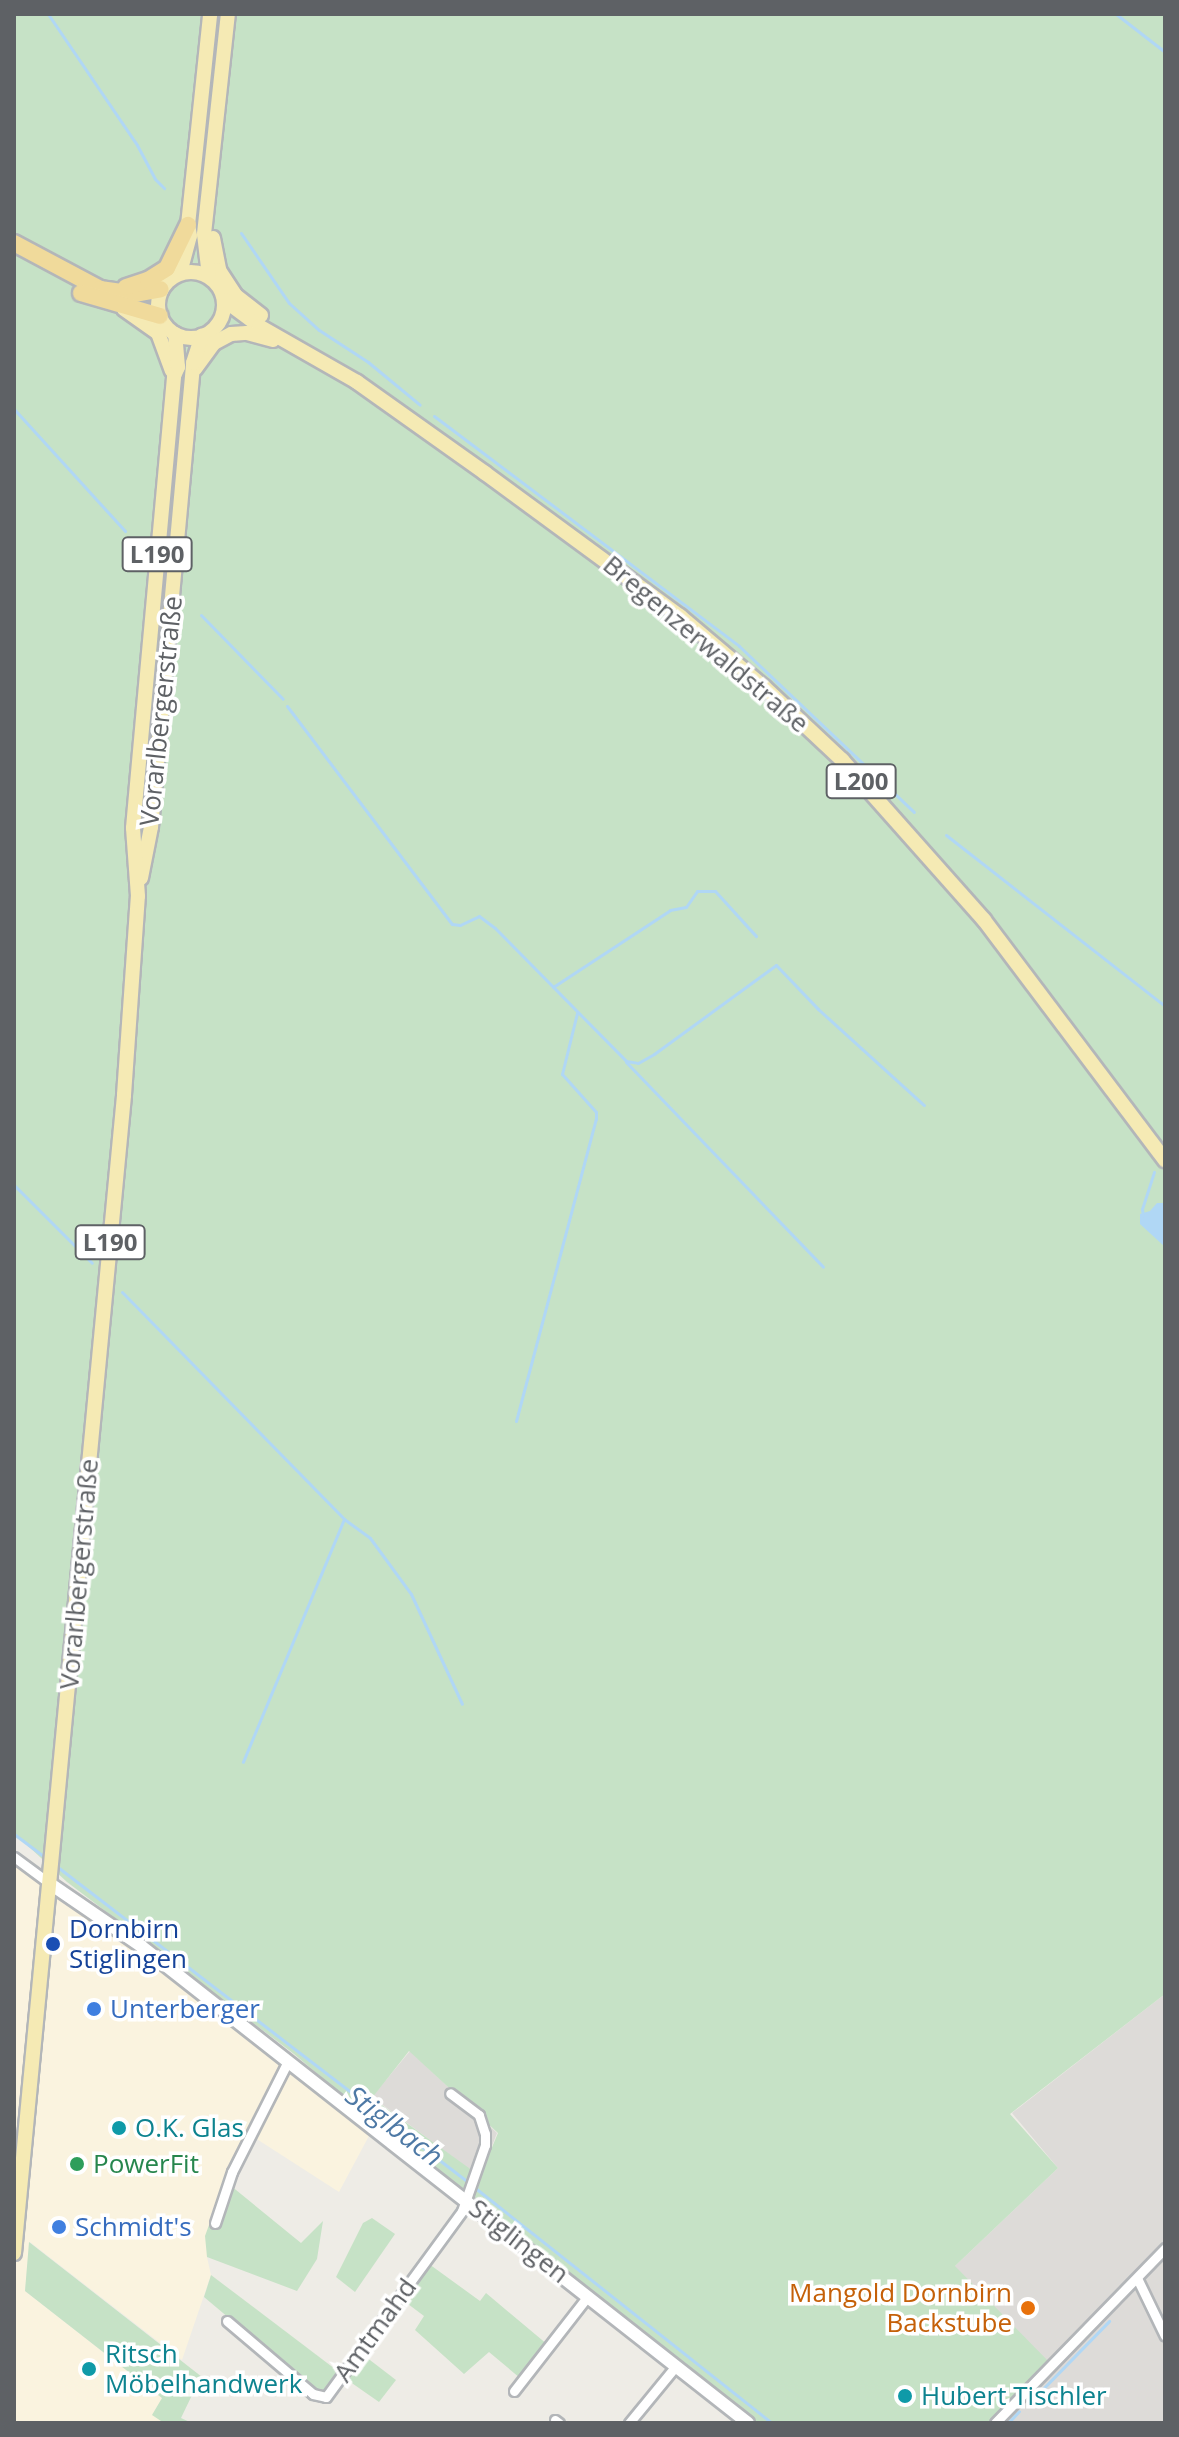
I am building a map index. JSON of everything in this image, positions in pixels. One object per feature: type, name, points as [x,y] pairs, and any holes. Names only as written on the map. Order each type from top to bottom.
[{"type":"highway","points":[[100,289],[128,286],[159,275],[174,258],[188,225]]},
{"type":"highway","points":[[14,243],[100,289],[134,294],[161,289]]},
{"type":"highway","points":[[14,254],[82,294],[160,316]]},
{"type":"main road","points":[[180,273],[189,244],[188,225],[210,14]]},
{"type":"main road","points":[[209,276],[189,271],[180,273],[161,289],[160,316],[175,334],[188,338],[202,335],[216,327],[223,315],[224,300],[209,276],[204,245],[228,14]]},
{"type":"main road","points":[[201,108],[209,116],[206,145],[214,159]]},
{"type":"main road","points":[[208,222],[219,270],[235,295],[286,331],[294,343]]},
{"type":"main road","name":"Bregenzerwaldstraße","points":[[224,300],[259,326],[294,343],[357,382],[577,539],[680,616],[764,687],[842,760],[984,920],[1165,1160]]},
{"type":"main road","points":[[120,306],[158,333],[174,376]]},
{"type":"main road","name":"Bregenzerwaldstraße","points":[[216,327],[232,322],[259,326]]},
{"type":"main road","points":[[194,369],[214,343],[231,334],[247,333],[294,343]]},
{"type":"main road","name":"Vorarlbergerstraße","points":[[138,896],[133,828],[174,376],[178,361],[175,334]]},
{"type":"main road","name":"Vorarlbergerstraße","points":[[14,2253],[124,1095],[138,896],[151,827],[194,355],[202,335]]},
{"type":"main road","name":"Stiglingen","points":[[49,1879],[141,1946],[287,2063],[465,2194],[748,2423]]},
{"type":"street","points":[[14,1857],[49,1879]]},
{"type":"street","points":[[215,2223],[232,2172],[287,2063]]},
{"type":"street","points":[[450,2093],[479,2115],[483,2124],[485,2145],[465,2194]]},
{"type":"street","name":"Amtmahd","points":[[227,2321],[313,2394],[326,2397],[462,2211],[465,2194]]},
{"type":"street","points":[[995,2423],[1165,2248]]},
{"type":"street","points":[[1137,2278],[1165,2336]]},
{"type":"street","points":[[514,2391],[540,2362],[588,2296]]},
{"type":"street","points":[[629,2423],[675,2367]]},
{"type":"shaded area","points":[[14,1863],[79,1905],[370,2134],[339,2192],[246,2132],[225,2181],[207,2257],[211,2275],[182,2360],[30,2242],[25,2291],[163,2399],[153,2415],[164,2423],[14,2423]]},
{"type":"shaded area","points":[[1165,1994],[1165,2423],[993,2423],[955,2266],[1058,2168],[1012,2113]]},
{"type":"shaded area","points":[[410,2051],[497,2133],[480,2177],[372,2097]]},
{"type":"green space","points":[[14,14],[1165,14],[1165,1994],[1010,2114],[1058,2168],[955,2266],[1051,2364],[993,2423],[758,2423],[680,2367],[490,2209],[366,2115],[294,2054],[67,1882],[14,1833]],"holes":[[[409,2051],[498,2133],[480,2176],[372,2098]]]},
{"type":"green space","points":[[225,2181],[301,2243],[323,2221],[317,2259],[297,2291],[207,2257],[205,2236]]},
{"type":"green space","points":[[372,2218],[395,2234],[355,2292],[336,2277],[363,2223]]},
{"type":"green space","points":[[29,2242],[211,2384],[193,2393],[181,2418],[192,2423],[164,2423],[152,2415],[162,2398],[25,2291]]},
{"type":"green space","points":[[429,2264],[480,2301],[486,2293],[548,2345],[520,2378],[489,2352],[464,2374],[415,2330],[424,2316],[404,2301]]},
{"type":"green space","points":[[211,2275],[339,2372],[323,2392],[316,2391],[204,2297]]},
{"type":"green space","points":[[366,2357],[396,2380],[379,2402],[346,2379],[360,2358]]},
{"type":"water","points":[[1157,1203],[1165,1203],[1165,1247],[1140,1224],[1140,1214],[1150,1211]]},
{"type":"waterway","points":[[48,14],[137,145],[155,179],[164,188]]},
{"type":"waterway","points":[[1116,14],[1165,52]]},
{"type":"waterway","points":[[241,233],[289,303],[319,330],[368,362],[420,405]]},
{"type":"waterway","points":[[14,409],[125,531]]},
{"type":"waterway","points":[[434,416],[739,646],[914,812]]},
{"type":"waterway","points":[[201,615],[283,699]]},
{"type":"waterway","points":[[287,706],[452,924],[460,925],[479,916],[495,928],[626,1061],[638,1063],[654,1054],[776,965],[818,1009],[924,1105]]},
{"type":"waterway","points":[[946,835],[1165,1006]]},
{"type":"waterway","points":[[553,987],[670,910],[686,907],[697,891],[715,891],[756,936]]},
{"type":"waterway","points":[[516,1421],[596,1119],[596,1112],[562,1074],[577,1013]]},
{"type":"waterway","points":[[626,1062],[823,1267]]},
{"type":"waterway","points":[[1143,1216],[1142,1209],[1154,1172]]},
{"type":"waterway","points":[[14,1185],[92,1263]]},
{"type":"waterway","points":[[122,1292],[344,1519],[243,1762]]},
{"type":"waterway","points":[[344,1519],[370,1538],[411,1594],[462,1704]]},
{"type":"waterway","name":"Stiglbach","points":[[14,1834],[46,1858]]},
{"type":"waterway","name":"Stiglbach","points":[[55,1865],[468,2182]]},
{"type":"waterway","name":"Stiglbach","points":[[474,2187],[772,2423]]},
{"type":"waterway","points":[[1031,2401],[1109,2321]]},
{"type":"waterway","points":[[1008,2423],[1019,2411]]},
{"type":"place","name":"Dornbirn Stiglingen","points":[[53,1944]]},
{"type":"place","name":"Unterberger","points":[[94,2009]]},
{"type":"place","name":"O.K. Glas","points":[[119,2128]]},
{"type":"place","name":"PowerFit","points":[[77,2164]]},
{"type":"place","name":"Schmidt's","points":[[59,2227]]},
{"type":"place","name":"Mangold Dornbirn Backstube","points":[[1028,2308]]},
{"type":"place","name":"Ritsch Möbelhandwerk","points":[[89,2369]]},
{"type":"place","name":"Hubert Tischler","points":[[905,2396]]}]
